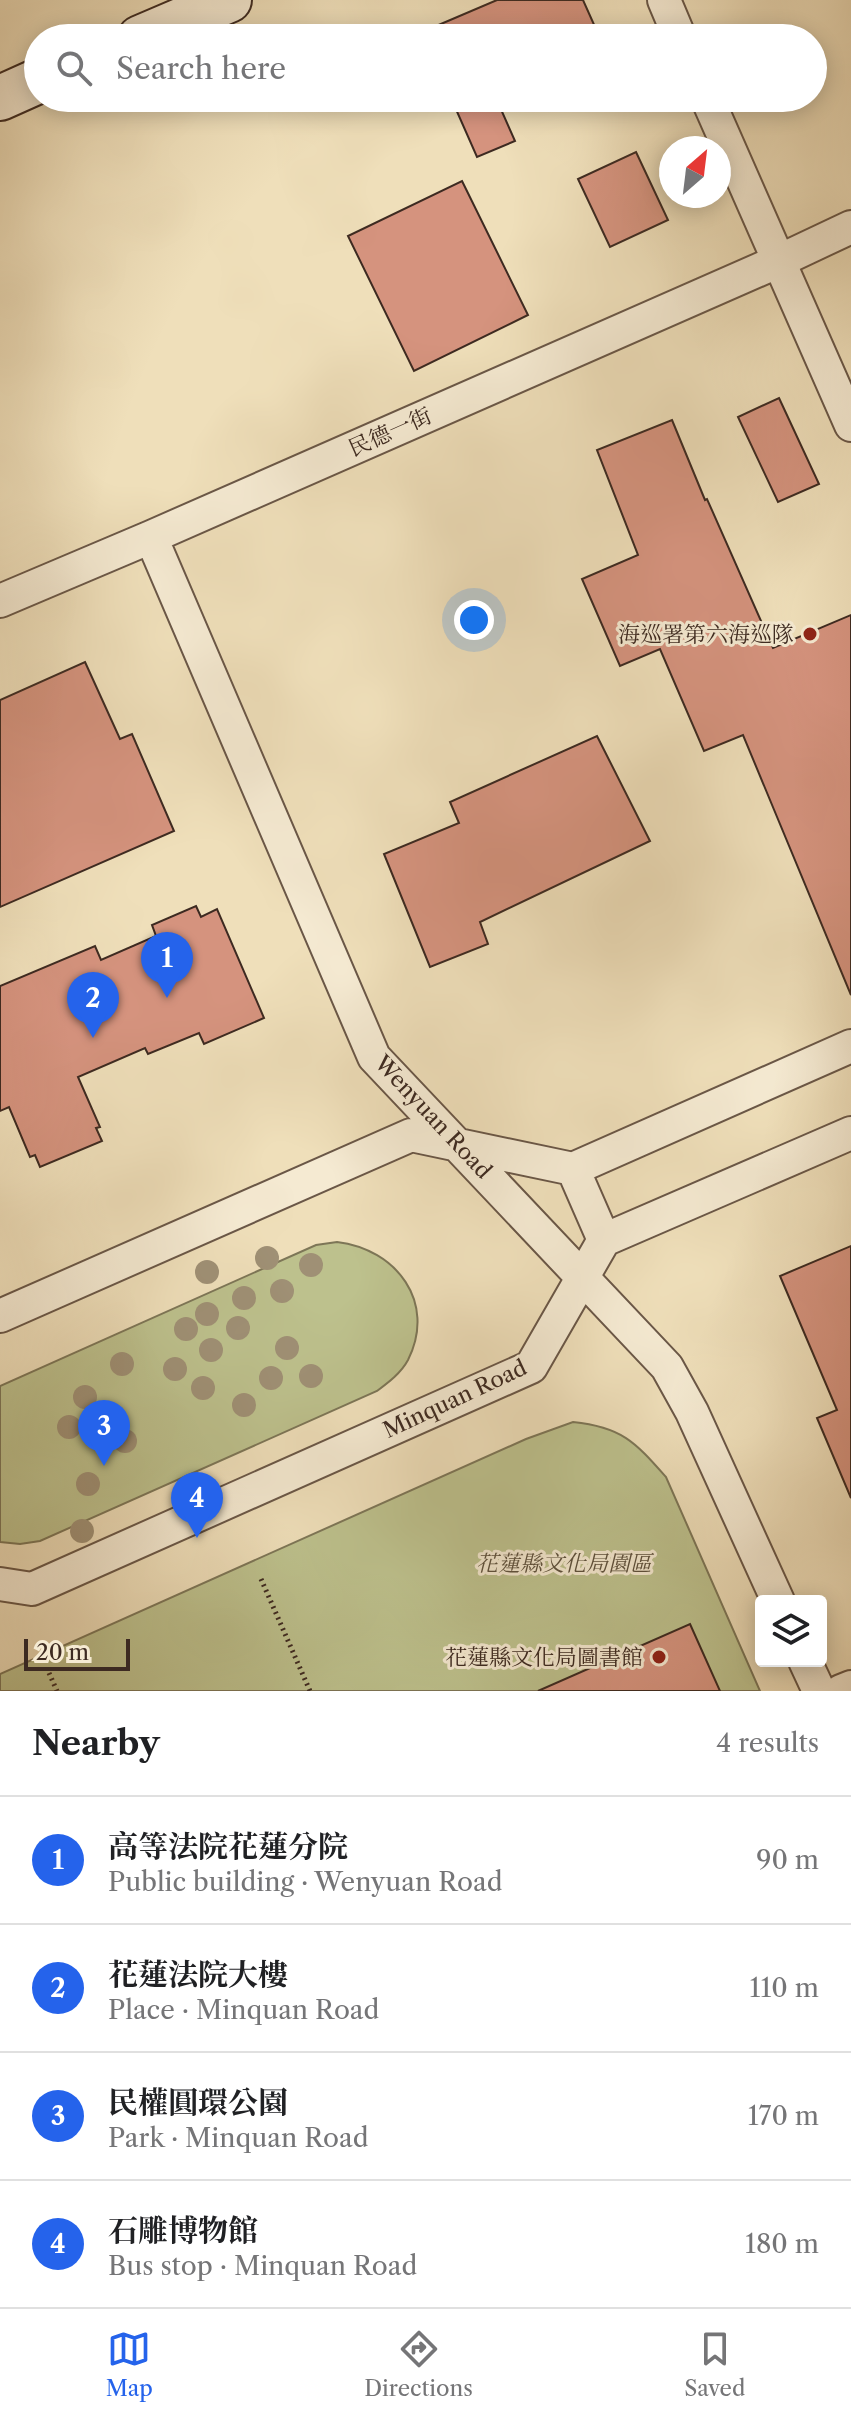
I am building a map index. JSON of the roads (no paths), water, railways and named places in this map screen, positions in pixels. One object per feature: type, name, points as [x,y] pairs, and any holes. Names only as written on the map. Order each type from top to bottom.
[{"type":"street","points":[[173,24],[229,0]]},
{"type":"street","points":[[664,0],[674,24]]},
{"type":"street","points":[[0,98],[24,87]]},
{"type":"street","points":[[713,112],[851,425]]},
{"type":"street","name":"民德一街","points":[[0,601],[851,227]]},
{"type":"street","name":"Wenyuan Road","points":[[151,537],[374,1057],[667,1367],[692,1412],[775,1595]]},
{"type":"street","points":[[0,1316],[411,1135],[573,1169],[851,1046]]},
{"type":"street","points":[[573,1169],[604,1240],[851,1133]]},
{"type":"street","name":"Minquan Road","points":[[0,1584],[32,1589],[531,1367],[604,1240]]},
{"type":"street","points":[[808,1667],[819,1691]]},
{"type":"street","points":[[841,1691],[851,1687]]},
{"type":"place","name":"海巡署第六海巡隊","points":[[810,634]]},
{"type":"place","name":"高等法院花蓮分院","points":[[167,998]]},
{"type":"place","name":"花蓮法院大樓","points":[[93,1038]]},
{"type":"place","name":"民權圓環公園","points":[[104,1466]]},
{"type":"place","name":"石雕博物館","points":[[197,1538]]},
{"type":"place","name":"花蓮縣文化局圖書館","points":[[659,1657]]},
{"type":"park label","name":"花蓮縣文化局園區","points":[[564,1563]]}]
